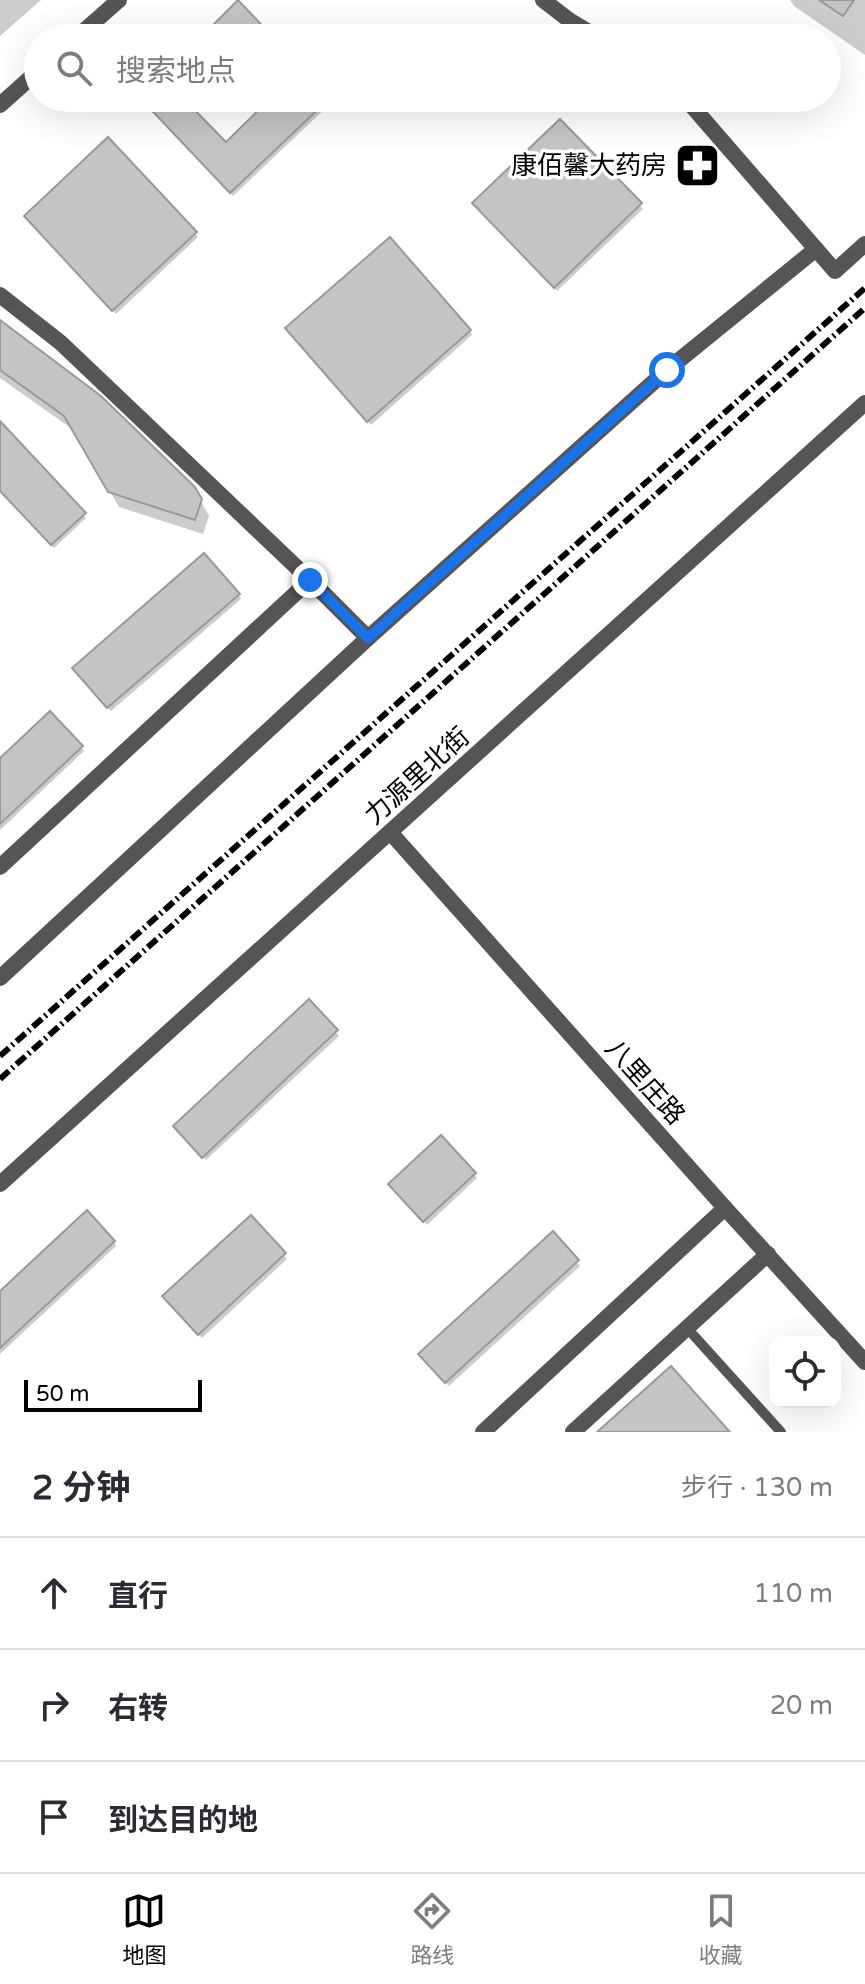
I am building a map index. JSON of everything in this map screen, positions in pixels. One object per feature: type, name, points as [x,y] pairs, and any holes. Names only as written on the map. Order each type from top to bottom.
[{"type":"street","points":[[92,24],[119,0]]},
{"type":"street","points":[[543,0],[576,24]]},
{"type":"street","points":[[0,105],[24,84]]},
{"type":"street","points":[[697,112],[835,271],[865,244]]},
{"type":"street","points":[[0,978],[368,638],[667,370],[816,249]]},
{"type":"street","points":[[0,295],[61,343],[368,638]]},
{"type":"street","name":"力源里北街","points":[[0,1184],[865,403]]},
{"type":"street","points":[[0,867],[310,580]]},
{"type":"street","name":"八里庄路","points":[[390,832],[865,1362]]},
{"type":"street","points":[[483,1432],[725,1208]]},
{"type":"street","points":[[573,1432],[768,1254]]},
{"type":"lane","points":[[687,1328],[781,1432]]},
{"type":"building","points":[[238,0],[261,24],[214,24]]},
{"type":"building","points":[[819,0],[854,0],[843,16]]},
{"type":"building","points":[[153,112],[197,112],[226,142],[257,112],[315,112],[230,193]]},
{"type":"building","points":[[560,119],[642,203],[554,288],[472,203]]},
{"type":"building","points":[[108,137],[197,232],[112,311],[24,216]]},
{"type":"building","points":[[390,237],[471,330],[367,422],[285,328]]},
{"type":"building","points":[[0,320],[101,396],[195,487],[202,499],[195,520],[108,492],[64,416],[0,370]]},
{"type":"building","points":[[0,421],[86,513],[51,545],[0,491]]},
{"type":"building","points":[[204,553],[240,594],[107,708],[72,668]]},
{"type":"building","points":[[50,711],[83,746],[0,824],[0,758]]},
{"type":"building","points":[[309,999],[338,1030],[202,1158],[173,1126]]},
{"type":"building","points":[[441,1135],[476,1173],[423,1222],[388,1184]]},
{"type":"building","points":[[87,1210],[115,1241],[0,1348],[0,1291]]},
{"type":"building","points":[[251,1215],[286,1253],[198,1335],[162,1296]]},
{"type":"building","points":[[553,1231],[579,1260],[445,1383],[418,1354]]},
{"type":"building","points":[[671,1366],[730,1432],[597,1432]]},
{"type":"railway","points":[[0,1056],[865,288]]},
{"type":"railway","points":[[0,1079],[865,308]]},
{"type":"place","name":"康佰馨大药房","points":[[698,165]]},
{"type":"route","points":[[310,580],[368,638],[667,370]]}]
